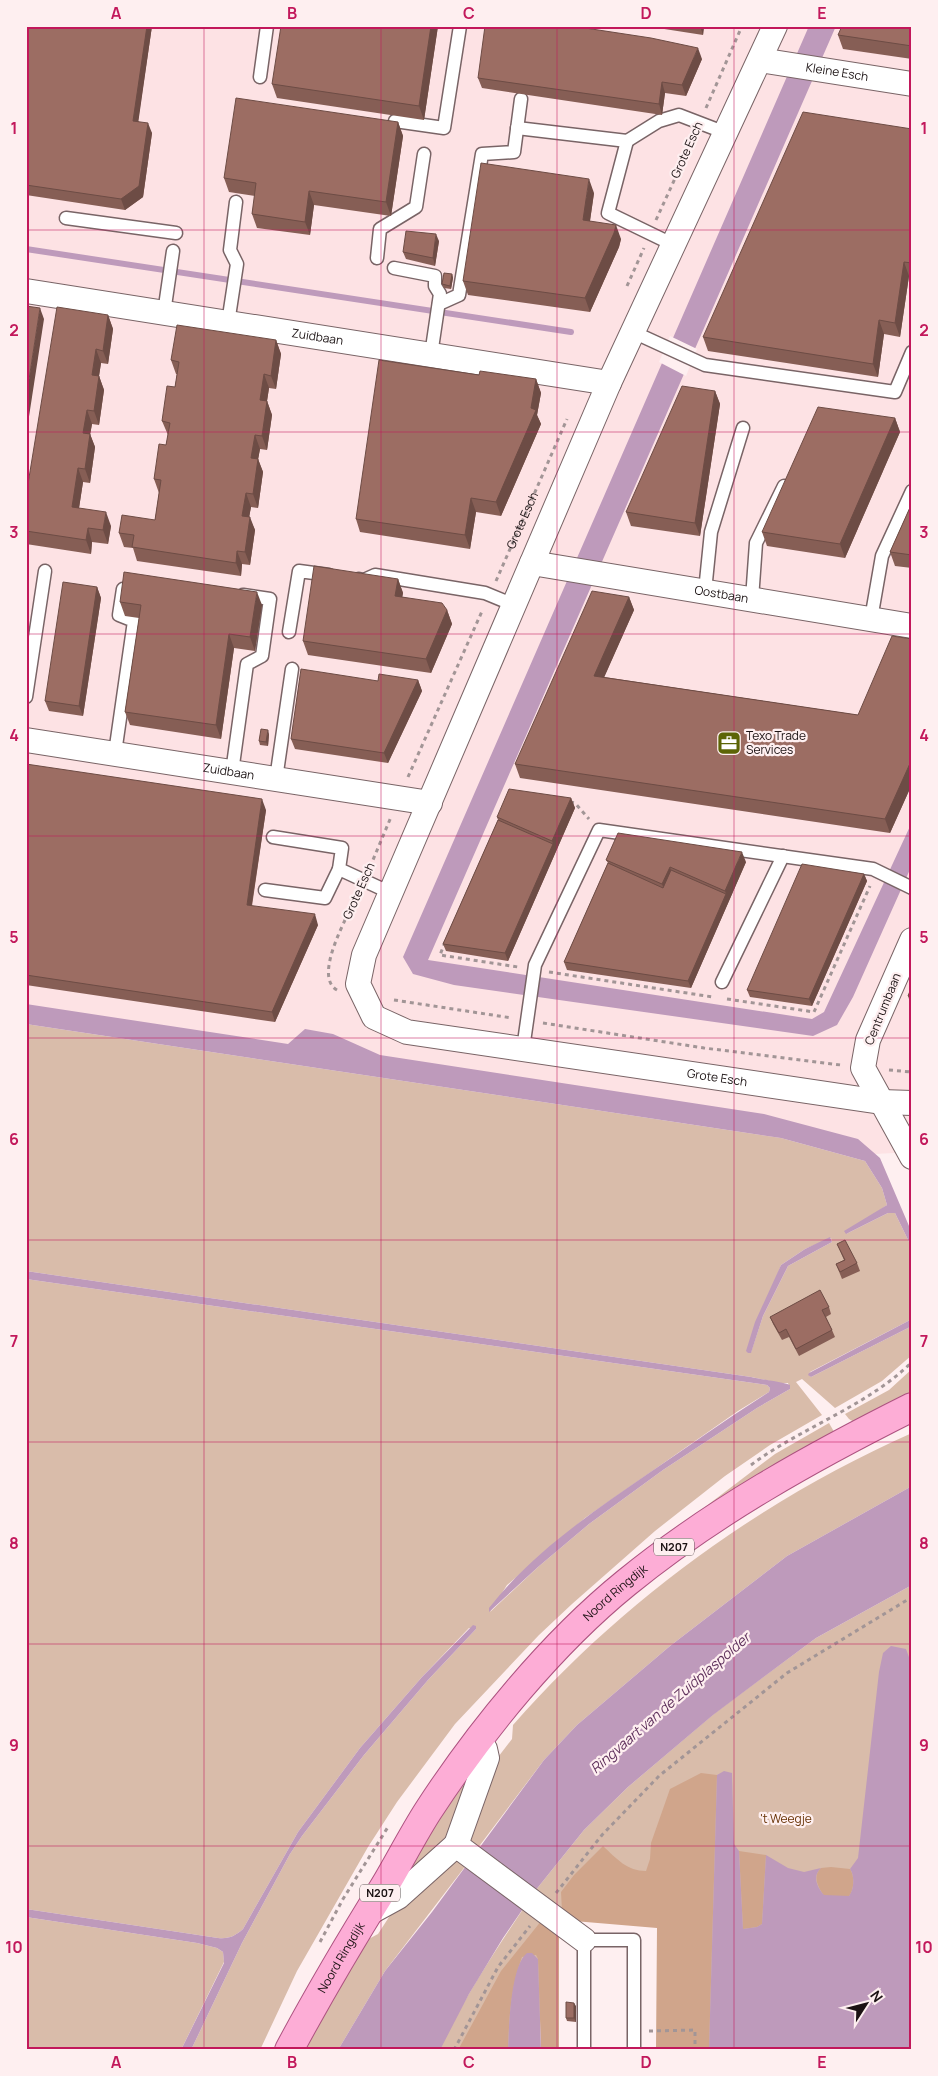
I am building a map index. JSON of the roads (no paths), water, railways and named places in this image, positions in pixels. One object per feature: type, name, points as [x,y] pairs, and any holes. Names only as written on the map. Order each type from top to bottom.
[{"type":"main road","name":"Noord Ringdijk","points":[[289,2050],[366,1914],[428,1811],[479,1741],[529,1678],[577,1628],[625,1583],[681,1541],[743,1500],[859,1434],[912,1407]]},
{"type":"main road","name":"Noord Ringdijk","points":[[479,1741],[605,1624],[682,1561],[768,1504],[834,1466],[912,1428]]},
{"type":"street","name":"Grote Esch","points":[[775,26],[771,62],[726,133],[609,383],[364,955],[358,984],[374,1017],[407,1032],[881,1102],[912,1103]]},
{"type":"street","name":"Kleine Esch","points":[[771,62],[912,84]]},
{"type":"street","name":"Zuidbaan","points":[[26,291],[609,383]]},
{"type":"street","name":"Oostbaan","points":[[532,563],[912,626]]},
{"type":"street","name":"Zuidbaan","points":[[26,740],[430,803]]},
{"type":"street","name":"Centrumbaan","points":[[881,1102],[863,1068],[868,1040],[912,940]]},
{"type":"street","points":[[881,1102],[912,1157]]},
{"type":"street","points":[[366,1914],[398,1897],[463,1850],[487,1758],[485,1749],[479,1741]]},
{"type":"street","points":[[463,1850],[584,1940]]},
{"type":"lane","points":[[260,76],[267,26]]},
{"type":"lane","points":[[395,121],[444,128],[460,26]]},
{"type":"lane","points":[[439,304],[459,295],[482,154],[514,152],[521,99]]},
{"type":"lane","points":[[517,128],[627,141],[660,121],[680,115],[726,133]]},
{"type":"lane","points":[[627,141],[608,213],[674,245]]},
{"type":"lane","points":[[377,258],[380,229],[416,207],[424,154]]},
{"type":"lane","points":[[228,323],[237,264],[230,250],[236,202]]},
{"type":"lane","points":[[66,218],[176,233]]},
{"type":"lane","points":[[164,313],[174,251]]},
{"type":"lane","points":[[394,268],[435,276],[435,286],[440,294],[431,355]]},
{"type":"lane","points":[[633,332],[705,366],[895,392],[912,352]]},
{"type":"lane","points":[[705,592],[711,532],[743,428]]},
{"type":"lane","points":[[752,600],[756,543],[790,471]]},
{"type":"lane","points":[[871,619],[882,556],[912,491]]},
{"type":"lane","points":[[26,697],[46,570]]},
{"type":"lane","points":[[289,632],[299,570],[364,580],[375,575],[490,595],[514,605]]},
{"type":"lane","points":[[115,753],[134,621],[120,615],[124,579],[134,580]]},
{"type":"lane","points":[[231,594],[270,599],[262,656],[247,664],[232,772]]},
{"type":"lane","points":[[276,779],[292,669]]},
{"type":"lane","points":[[523,1049],[536,965],[599,830],[784,856],[880,872],[911,887]]},
{"type":"lane","points":[[265,890],[324,898],[339,870],[342,848],[273,837]]},
{"type":"lane","points":[[722,982],[784,856]]},
{"type":"lane","points":[[339,870],[391,893]]},
{"type":"lane","points":[[584,2050],[584,1940],[634,1940],[634,2050]]},
{"type":"water","points":[[809,26],[836,26],[428,960],[812,1019],[824,1012],[912,822],[912,865],[853,997],[837,1025],[813,1036],[454,985],[413,974],[403,957]]},
{"type":"water","points":[[26,1004],[288,1044],[305,1029],[333,1034],[380,1055],[764,1114],[858,1139],[880,1158],[912,1233],[912,1248],[895,1213],[888,1213],[846,1234],[844,1231],[887,1205],[882,1188],[865,1161],[781,1138],[26,1024]]},
{"type":"water","points":[[830,1237],[832,1242],[788,1266],[763,1316],[751,1353],[748,1353],[746,1351],[755,1322],[781,1265],[805,1249]]},
{"type":"water","points":[[26,1271],[751,1377],[790,1385],[790,1389],[757,1408],[663,1470],[589,1524],[489,1612],[489,1608],[524,1569],[563,1535],[627,1488],[769,1392],[770,1388],[767,1385],[26,1279]]},
{"type":"water","points":[[912,1319],[912,1326],[811,1377],[808,1375],[809,1373]]},
{"type":"water","name":"Ringvaart van de Zuidplaspolder","points":[[912,1486],[912,1585],[816,1638],[713,1715],[628,1787],[584,1830],[535,1891],[503,1938],[469,1994],[440,2050],[338,2050],[385,1971],[432,1912],[544,1760],[577,1725],[670,1646],[787,1556]]},
{"type":"water","points":[[473,1625],[476,1626],[476,1629],[428,1680],[364,1755],[290,1854],[242,1943],[191,2050],[181,2050],[224,1963],[223,1952],[217,1948],[197,1943],[26,1917],[26,1909],[218,1938],[237,1934],[243,1929],[298,1832],[360,1748],[422,1677]]},
{"type":"water","name":"'t Weegje","points":[[891,1646],[906,1649],[910,1660],[912,2050],[709,2050],[717,1775],[724,1771],[732,1773],[734,1844],[739,1851],[743,1929],[757,1927],[762,1924],[766,1855],[788,1868],[804,1872],[821,1868],[818,1871],[816,1881],[824,1895],[849,1896],[853,1883],[853,1875],[850,1869],[858,1858],[879,1672],[883,1653]]},
{"type":"water","points":[[527,1953],[532,1953],[538,1959],[541,2050],[508,2050],[514,1984],[521,1960]]},
{"type":"waterway","points":[[26,249],[571,332]]},
{"type":"place","name":"Texo Trade Services","points":[[729,743]]}]
